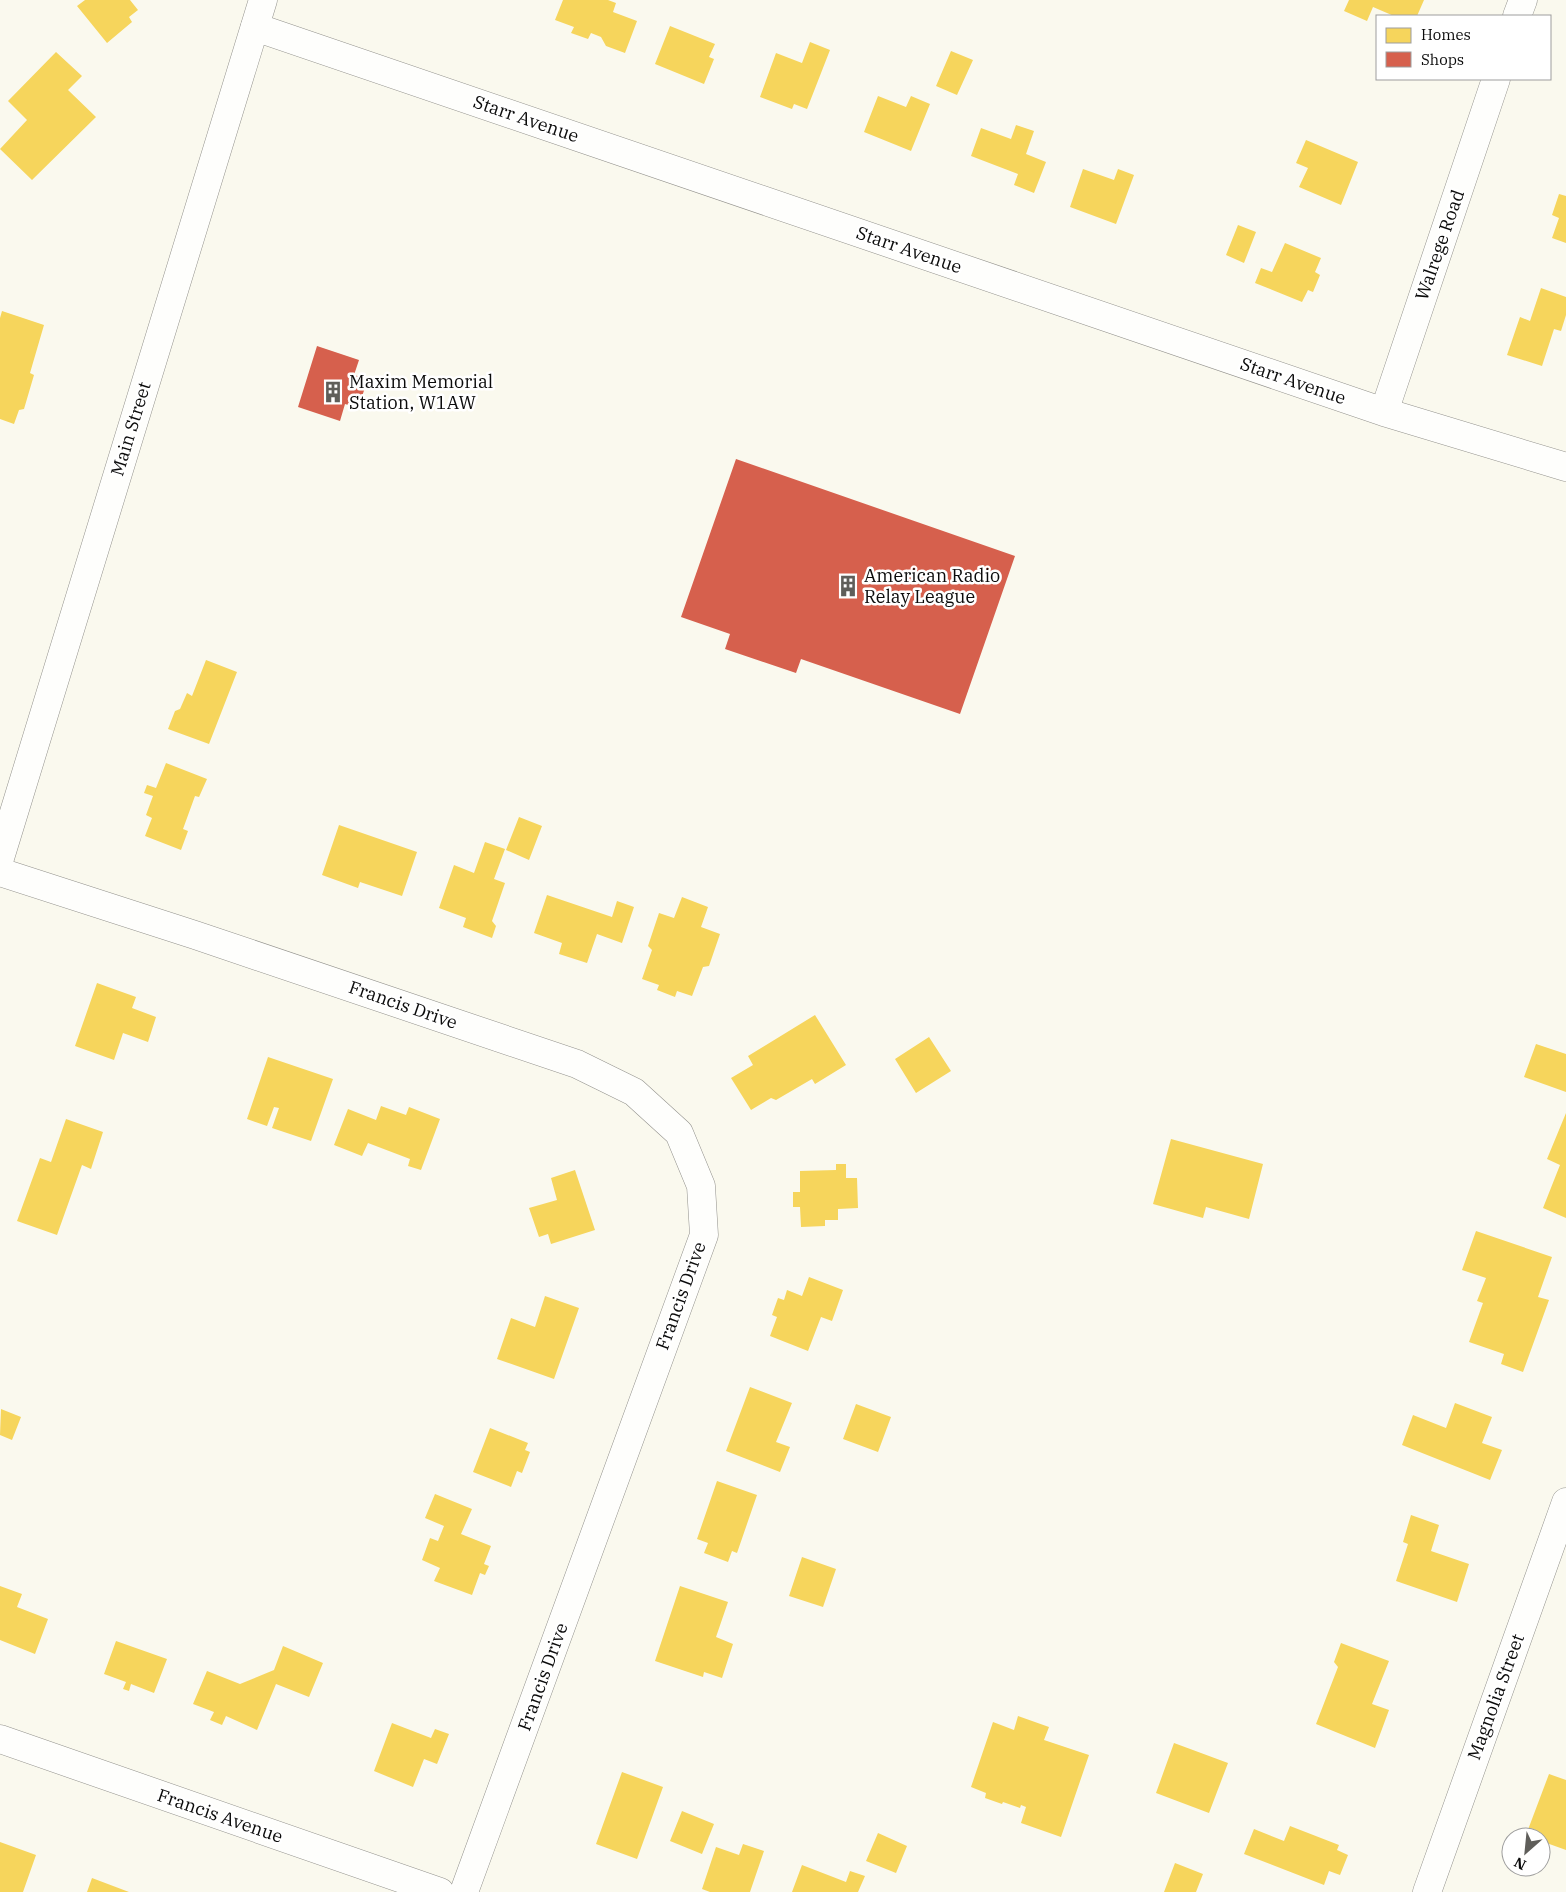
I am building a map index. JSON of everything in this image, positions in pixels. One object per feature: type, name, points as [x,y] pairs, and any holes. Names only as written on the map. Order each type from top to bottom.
[{"type":"street","name":"Main Street","points":[[0,858],[263,0]]},
{"type":"street","points":[[1517,15],[1523,0]]},
{"type":"street","name":"Starr Avenue","points":[[255,26],[1384,412],[1566,467]]},
{"type":"street","name":"Walrege Road","points":[[1384,412],[1496,80]]},
{"type":"street","name":"Francis Drive","points":[[0,872],[195,935],[577,1064],[634,1092],[679,1133],[701,1186],[704,1235],[464,1892]]},
{"type":"street","name":"Magnolia Street","points":[[1427,1892],[1566,1502]]},
{"type":"street","name":"Francis Avenue","points":[[0,1739],[440,1892]]},
{"type":"building: Homes","points":[[85,0],[130,0],[138,10],[129,17],[132,22],[107,43],[77,6]]},
{"type":"building: Homes","points":[[563,0],[608,0],[616,3],[613,12],[637,21],[625,53],[606,46],[601,37],[591,33],[588,39],[571,33],[574,27],[555,20]]},
{"type":"building: Homes","points":[[1349,0],[1424,0],[1417,15],[1392,15],[1373,7],[1367,21],[1344,11]]},
{"type":"building: Homes","points":[[670,26],[715,44],[709,57],[714,59],[704,84],[655,64]]},
{"type":"building: Homes","points":[[810,42],[830,50],[807,109],[794,104],[792,109],[760,97],[776,53],[802,63]]},
{"type":"building: Homes","points":[[951,51],[973,60],[957,95],[936,86]]},
{"type":"building: Homes","points":[[56,52],[82,76],[68,90],[96,117],[32,180],[0,149],[27,120],[8,101]]},
{"type":"building: Homes","points":[[878,96],[906,107],[911,96],[930,104],[911,151],[864,132]]},
{"type":"building: Homes","points":[[1016,125],[1034,131],[1026,154],[1046,162],[1034,193],[1014,185],[1018,174],[971,156],[981,128],[1011,139]]},
{"type":"building: Homes","points":[[1306,140],[1358,162],[1341,205],[1299,187],[1308,168],[1296,163]]},
{"type":"building: Homes","points":[[1083,169],[1114,180],[1118,169],[1134,175],[1116,224],[1070,207]]},
{"type":"building: Homes","points":[[1559,194],[1566,196],[1566,243],[1552,238],[1559,218],[1552,215]]},
{"type":"building: Homes","points":[[1238,225],[1256,232],[1244,263],[1226,255]]},
{"type":"building: Homes","points":[[1285,243],[1321,258],[1315,272],[1320,275],[1313,292],[1308,290],[1302,302],[1255,283],[1261,268],[1272,272]]},
{"type":"building: Homes","points":[[1541,288],[1566,297],[1566,315],[1561,331],[1554,329],[1542,366],[1507,355],[1520,317],[1530,321]]},
{"type":"building: Homes","points":[[2,311],[44,325],[30,373],[34,375],[24,409],[19,410],[14,424],[0,419],[0,318]]},
{"type":"building: Homes","points":[[206,660],[237,672],[209,744],[168,729],[175,711],[180,709],[187,693],[192,696]]},
{"type":"building: Homes","points":[[166,763],[207,779],[199,797],[195,796],[183,829],[188,831],[181,850],[145,836],[152,818],[146,815],[153,796],[144,793],[147,785],[156,788]]},
{"type":"building: Homes","points":[[519,817],[542,826],[529,860],[506,850]]},
{"type":"building: Homes","points":[[339,825],[417,852],[402,896],[360,882],[358,888],[322,875]]},
{"type":"building: Homes","points":[[485,842],[505,849],[494,879],[505,883],[492,921],[496,926],[492,938],[463,927],[466,918],[439,908],[454,865],[474,873]]},
{"type":"building: Homes","points":[[547,895],[612,917],[617,901],[634,907],[622,943],[597,934],[587,963],[559,954],[562,943],[534,933]]},
{"type":"building: Homes","points":[[682,897],[708,907],[701,927],[720,934],[709,966],[703,967],[692,996],[677,991],[675,997],[657,990],[659,985],[642,979],[652,950],[648,946],[659,913],[674,918]]},
{"type":"building: Homes","points":[[97,983],[136,997],[132,1008],[156,1017],[148,1042],[123,1033],[114,1060],[75,1046]]},
{"type":"building: Homes","points":[[815,1015],[846,1065],[815,1084],[812,1079],[776,1100],[771,1098],[751,1110],[731,1078],[753,1065],[748,1056]]},
{"type":"building: Homes","points":[[929,1037],[951,1071],[916,1093],[895,1059]]},
{"type":"building: Homes","points":[[1536,1044],[1566,1054],[1566,1092],[1524,1077]]},
{"type":"building: Homes","points":[[268,1057],[333,1079],[311,1141],[272,1128],[279,1108],[274,1107],[267,1126],[247,1119]]},
{"type":"building: Homes","points":[[381,1106],[406,1115],[409,1107],[440,1119],[421,1170],[408,1166],[410,1159],[368,1143],[362,1156],[334,1145],[348,1109],[376,1120]]},
{"type":"building: Homes","points":[[1566,1113],[1566,1218],[1543,1208],[1560,1165],[1547,1159]]},
{"type":"building: Homes","points":[[66,1119],[103,1132],[91,1169],[82,1165],[57,1235],[17,1221],[40,1158],[51,1162]]},
{"type":"building: Homes","points":[[1171,1139],[1263,1164],[1249,1219],[1206,1207],[1203,1218],[1153,1204]]},
{"type":"building: Homes","points":[[836,1164],[846,1164],[846,1178],[857,1178],[858,1208],[838,1209],[838,1220],[825,1220],[825,1226],[801,1227],[800,1207],[793,1207],[793,1192],[800,1192],[800,1171],[836,1170]]},
{"type":"building: Homes","points":[[575,1170],[595,1230],[551,1244],[548,1234],[539,1237],[529,1208],[557,1200],[551,1178]]},
{"type":"building: Homes","points":[[1476,1231],[1552,1257],[1538,1297],[1549,1300],[1523,1372],[1501,1364],[1504,1354],[1469,1342],[1483,1303],[1477,1301],[1486,1278],[1462,1270]]},
{"type":"building: Homes","points":[[809,1277],[843,1290],[832,1321],[821,1317],[808,1351],[770,1336],[777,1317],[772,1315],[778,1298],[784,1300],[787,1290],[802,1296]]},
{"type":"building: Homes","points":[[545,1296],[579,1308],[554,1379],[497,1359],[511,1318],[535,1327]]},
{"type":"building: Homes","points":[[750,1387],[792,1403],[776,1442],[790,1447],[780,1472],[726,1451]]},
{"type":"building: Homes","points":[[1455,1403],[1492,1417],[1482,1443],[1502,1450],[1490,1480],[1402,1445],[1413,1415],[1446,1428]]},
{"type":"building: Homes","points":[[856,1404],[891,1417],[878,1452],[843,1439]]},
{"type":"building: Homes","points":[[1,1409],[21,1417],[12,1440],[0,1435]]},
{"type":"building: Homes","points":[[490,1428],[528,1443],[525,1450],[530,1452],[522,1473],[517,1471],[511,1487],[473,1472]]},
{"type":"building: Homes","points":[[717,1481],[757,1495],[737,1553],[732,1551],[728,1562],[704,1553],[708,1543],[697,1539]]},
{"type":"building: Homes","points":[[435,1494],[472,1509],[461,1534],[491,1546],[484,1564],[489,1566],[485,1575],[480,1573],[472,1595],[434,1581],[440,1568],[422,1560],[430,1538],[438,1541],[444,1526],[425,1518]]},
{"type":"building: Homes","points":[[1411,1515],[1439,1525],[1431,1551],[1469,1564],[1457,1602],[1396,1581],[1408,1544],[1403,1542]]},
{"type":"building: Homes","points":[[802,1557],[836,1569],[823,1607],[789,1596]]},
{"type":"building: Homes","points":[[0,1586],[22,1594],[17,1607],[48,1619],[35,1654],[0,1640]]},
{"type":"building: Homes","points":[[680,1586],[728,1602],[716,1637],[733,1644],[722,1678],[704,1672],[703,1677],[655,1661]]},
{"type":"building: Homes","points":[[116,1641],[167,1659],[154,1693],[131,1684],[129,1691],[123,1689],[126,1682],[104,1674]]},
{"type":"building: Homes","points":[[1341,1643],[1389,1661],[1372,1704],[1389,1710],[1375,1748],[1316,1724],[1338,1667],[1334,1662]]},
{"type":"building: Homes","points":[[283,1646],[323,1663],[309,1697],[276,1684],[257,1730],[226,1716],[222,1725],[210,1720],[214,1712],[193,1704],[207,1671],[240,1684],[274,1670]]},
{"type":"building: Homes","points":[[1018,1716],[1049,1727],[1044,1740],[1089,1755],[1061,1837],[1021,1823],[1026,1807],[1021,1805],[1020,1808],[985,1798],[986,1793],[971,1787],[993,1722],[1014,1730]]},
{"type":"building: Homes","points":[[392,1723],[431,1738],[435,1729],[449,1734],[437,1764],[424,1759],[413,1787],[374,1771]]},
{"type":"building: Homes","points":[[1174,1743],[1228,1763],[1209,1813],[1156,1793]]},
{"type":"building: Homes","points":[[622,1772],[663,1787],[637,1859],[596,1844]]},
{"type":"building: Homes","points":[[1549,1774],[1566,1780],[1566,1850],[1551,1845],[1551,1827],[1529,1827]]},
{"type":"building: Homes","points":[[682,1811],[714,1824],[702,1854],[670,1841]]},
{"type":"building: Homes","points":[[1290,1826],[1339,1845],[1337,1850],[1348,1855],[1340,1875],[1329,1871],[1324,1885],[1244,1854],[1254,1829],[1284,1841]]},
{"type":"building: Homes","points":[[878,1833],[907,1846],[896,1873],[866,1861]]},
{"type":"building: Homes","points":[[0,1842],[36,1855],[23,1892],[0,1892]]},
{"type":"building: Homes","points":[[743,1844],[764,1851],[750,1892],[710,1892],[702,1889],[716,1847],[739,1855]]},
{"type":"building: Homes","points":[[1175,1863],[1203,1874],[1196,1892],[1164,1892]]},
{"type":"building: Homes","points":[[802,1865],[846,1882],[850,1871],[865,1876],[858,1892],[792,1892]]},
{"type":"building: Homes","points":[[92,1878],[129,1892],[87,1892]]},
{"type":"building: Shops","name":"Maxim Memorial Station, W1AW","points":[[317,346],[359,360],[354,375],[368,379],[358,408],[345,404],[340,421],[298,407]]},
{"type":"building: Shops","name":"American Radio Relay League","points":[[736,459],[1015,556],[960,714],[801,659],[796,673],[725,649],[730,634],[681,617]]},
{"type":"place","name":"Maxim Memorial Station, W1AW","points":[[333,392]]},
{"type":"place","name":"American Radio Relay League","points":[[848,586]]}]
